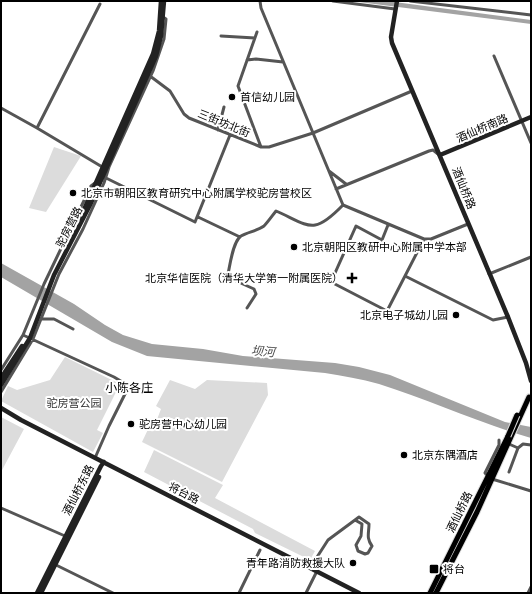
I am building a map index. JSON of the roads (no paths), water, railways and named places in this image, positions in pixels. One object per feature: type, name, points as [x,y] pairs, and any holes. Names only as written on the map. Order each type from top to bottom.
[{"type":"main road","name":"酒仙桥路","points":[[433,593],[530,395]]},
{"type":"main road","name":"酒仙桥路","points":[[490,478],[508,444],[509,437]]},
{"type":"street","points":[[148,75],[156,44],[161,1]]},
{"type":"street","points":[[164,1],[159,45],[109,167],[102,178],[195,222],[230,135]]},
{"type":"street","points":[[260,1],[260,8],[343,205],[424,239],[431,239],[468,224]]},
{"type":"street","points":[[333,1],[396,9]]},
{"type":"street","name":"酒仙桥路","points":[[397,1],[391,37],[399,60],[508,317],[526,363],[531,381]]},
{"type":"street","points":[[410,1],[531,15]]},
{"type":"street","points":[[37,128],[100,4]]},
{"type":"street","points":[[257,32],[238,86],[261,148]]},
{"type":"street","points":[[221,36],[255,38]]},
{"type":"street","points":[[494,56],[531,143]]},
{"type":"street","points":[[247,60],[256,59],[283,62]]},
{"type":"street","name":"三街坊北街","points":[[148,75],[170,91],[184,114],[189,118],[261,148],[313,134],[412,91]]},
{"type":"street","name":"驼房营路","points":[[1,385],[28,337],[49,286],[87,212],[102,178],[104,168],[148,75]]},
{"type":"street","points":[[218,130],[224,107]]},
{"type":"street","points":[[1,108],[104,168]]},
{"type":"street","name":"酒仙桥南路","points":[[440,155],[531,117]]},
{"type":"street","points":[[336,189],[429,151],[433,150],[440,155]]},
{"type":"street","points":[[328,170],[346,184]]},
{"type":"street","points":[[247,308],[256,294],[254,289],[234,280],[228,274],[235,244],[240,237],[264,226],[276,211],[296,221],[309,225],[320,224],[331,218],[343,205]]},
{"type":"street","points":[[198,217],[240,237]]},
{"type":"street","points":[[388,225],[382,240],[356,226],[331,282],[387,311],[424,239]]},
{"type":"street","points":[[489,274],[531,257]]},
{"type":"street","points":[[405,276],[493,320],[508,317]]},
{"type":"street","points":[[1,370],[41,319],[41,306]]},
{"type":"street","points":[[41,319],[54,319],[73,329]]},
{"type":"street","points":[[1,392],[28,337]]},
{"type":"street","points":[[28,337],[114,376],[129,386],[95,458]]},
{"type":"street","name":"驼房营路","points":[[1,378],[28,337]]},
{"type":"street","name":"将台路","points":[[1,408],[95,458],[359,593]]},
{"type":"street","points":[[499,440],[499,445],[485,473],[490,478],[531,491]]},
{"type":"street","points":[[508,444],[518,448]]},
{"type":"street","points":[[508,472],[518,448],[523,444],[531,445]]},
{"type":"street","name":"酒仙桥东路","points":[[41,593],[65,536],[104,462]]},
{"type":"street","name":"酒仙桥东路","points":[[37,593],[54,564],[103,468],[104,462]]},
{"type":"street","points":[[1,508],[65,536]]},
{"type":"street","points":[[310,568],[328,540],[359,517],[370,524],[368,537],[372,546],[368,553],[365,554],[358,551],[356,545],[361,536],[362,524],[355,520]]},
{"type":"street","points":[[239,593],[260,550]]},
{"type":"street","points":[[54,564],[112,593]]},
{"type":"street","points":[[306,593],[317,571]]},
{"type":"street","points":[[528,593],[531,587]]},
{"type":"place","name":"首信幼儿园","points":[[232,97]]},
{"type":"place","name":"北京市朝阳区教育研究中心附属学校驼房营校区","points":[[73,193]]},
{"type":"place","name":"北京朝阳区教研中心附属中学本部","points":[[294,247]]},
{"type":"place","name":"北京华信医院（清华大学第一附属医院）","points":[[352,278]]},
{"type":"place","name":"北京电子城幼儿园","points":[[456,315]]},
{"type":"place","name":"驼房营中心幼儿园","points":[[131,424]]},
{"type":"place","name":"北京东隅酒店","points":[[404,455]]},
{"type":"place","name":"青年路消防救援大队","points":[[353,563]]},
{"type":"place","name":"将台","points":[[434,569]]},
{"type":"district","name":"小陈各庄","points":[[129,387]]},
{"type":"water label","name":"坝河","points":[[263,351]]},
{"type":"park label","name":"驼房营公园","points":[[74,403]]}]
